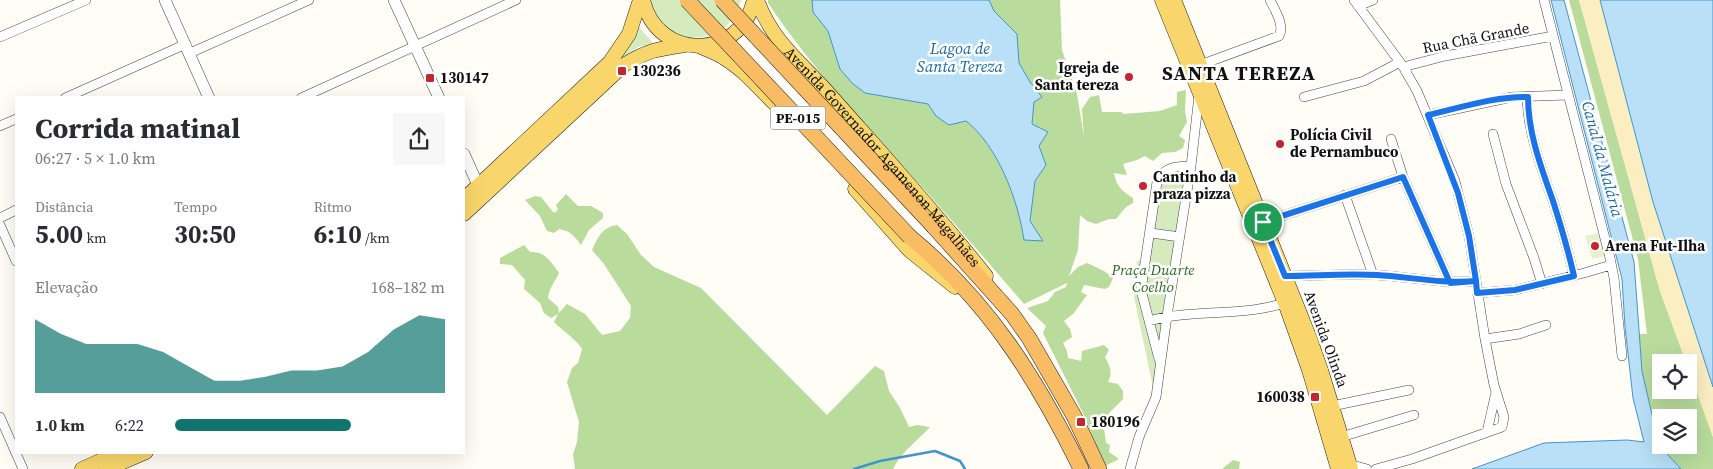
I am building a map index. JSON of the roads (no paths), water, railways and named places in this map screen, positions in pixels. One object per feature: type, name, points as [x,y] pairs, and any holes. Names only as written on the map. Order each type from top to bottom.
[{"type":"highway","name":"Avenida Governador Agamenon Magalhães","points":[[687,0],[910,237],[936,259],[981,308],[1009,342],[1039,388],[1059,423],[1081,469]]},
{"type":"highway","name":"Avenida Governador Agamenon Magalhães","points":[[722,0],[934,227],[1012,314],[1066,401],[1099,469]]},
{"type":"main road","name":"Avenida Governador Agamenon Magalhães","points":[[641,0],[645,11],[655,27],[669,38],[723,57],[746,74],[866,200],[910,251],[981,308]]},
{"type":"main road","points":[[465,198],[610,62],[629,34],[641,0]]},
{"type":"main road","name":"Avenida Governador Agamenon Magalhães","points":[[755,0],[778,41],[827,92],[954,236],[991,282],[1012,314]]},
{"type":"main road","points":[[465,213],[624,65],[641,54],[650,51],[722,41],[740,27],[747,18],[755,0]]},
{"type":"main road","name":"Avenida Olinda","points":[[1162,0],[1199,93],[1322,370],[1341,437],[1346,467]]},
{"type":"main road","name":"Avenida Olinda","points":[[1174,0],[1285,276],[1309,370],[1346,467]]},
{"type":"main road","points":[[82,469],[116,454]]},
{"type":"main road","points":[[104,460],[136,454]]},
{"type":"street","points":[[0,37],[86,0]]},
{"type":"street","points":[[165,0],[208,96]]},
{"type":"street","points":[[70,96],[309,0]]},
{"type":"street","points":[[394,0],[437,96]]},
{"type":"street","points":[[305,96],[516,0]]},
{"type":"street","points":[[1200,65],[1279,36],[1281,28],[1270,0]]},
{"type":"street","points":[[1373,0],[1356,3],[1401,65],[1417,91],[1458,193],[1469,236],[1485,339],[1496,392],[1504,417],[1502,427],[1429,454],[1376,469]]},
{"type":"street","name":"Rua Chã Grande","points":[[1544,0],[1611,265],[1622,356]]},
{"type":"street","name":"Rua Chã Grande","points":[[1304,98],[1364,81],[1401,65],[1553,36]]},
{"type":"street","points":[[1130,469],[1144,423],[1155,402],[1191,166],[1199,93]]},
{"type":"street","points":[[1428,115],[1512,97],[1568,95]]},
{"type":"street","points":[[1528,97],[1528,112],[1534,141],[1568,248],[1574,276]]},
{"type":"street","points":[[0,126],[15,119]]},
{"type":"street","points":[[1493,134],[1506,184],[1542,284]]},
{"type":"street","points":[[1391,139],[1403,177],[1450,283]]},
{"type":"street","points":[[465,156],[478,185]]},
{"type":"street","points":[[1161,364],[1141,290],[1160,176],[1163,172],[1177,166],[1191,166]]},
{"type":"street","points":[[1263,222],[1403,177]]},
{"type":"street","points":[[1345,196],[1374,275]]},
{"type":"street","points":[[0,218],[15,210]]},
{"type":"street","points":[[0,225],[15,259]]},
{"type":"street","points":[[1151,234],[1180,237]]},
{"type":"street","points":[[1477,293],[1515,290],[1611,265]]},
{"type":"street","points":[[1285,276],[1374,275],[1410,277],[1450,283],[1476,281]]},
{"type":"street","points":[[1149,320],[1167,316],[1246,310],[1290,301]]},
{"type":"street","points":[[1485,339],[1519,334],[1546,324]]},
{"type":"street","points":[[1332,406],[1409,390]]},
{"type":"street","points":[[1488,432],[1496,392]]},
{"type":"street","points":[[1341,437],[1414,415]]},
{"type":"street","points":[[0,417],[15,451]]},
{"type":"street","points":[[16,454],[23,469]]},
{"type":"street","points":[[1346,467],[1368,469]]},
{"type":"water","name":"Lagoa de Santa Tereza","points":[[812,0],[989,0],[994,11],[1017,34],[1019,63],[1030,82],[1042,97],[1034,102],[1032,124],[1048,132],[1039,146],[1046,165],[1035,181],[1030,221],[1043,241],[1024,240],[1017,208],[1005,175],[988,145],[966,121],[949,125],[936,116],[928,104],[865,93],[852,83],[840,69],[828,31],[813,12]]},
{"type":"water","name":"Canal da Malária","points":[[1551,0],[1564,0],[1634,262],[1642,371],[1652,415],[1652,454],[1667,454],[1681,469],[1472,469],[1544,443],[1627,440],[1644,442],[1633,398],[1622,279]]},
{"type":"water","points":[[1600,0],[1713,0],[1713,387],[1653,202]]},
{"type":"waterway","points":[[854,469],[880,461],[935,451],[960,461],[965,469]]},
{"type":"place","name":"130236","points":[[622,71]]},
{"type":"place","name":"Igreja de Santa tereza","points":[[1129,77]]},
{"type":"place","name":"130147","points":[[430,78]]},
{"type":"place","name":"Polícia Civil de Pernambuco","points":[[1280,144]]},
{"type":"place","name":"Cantinho da praza pizza","points":[[1143,186]]},
{"type":"place","name":"Arena Fut-Ilha","points":[[1595,246]]},
{"type":"place","name":"160038","points":[[1315,397]]},
{"type":"place","name":"180196","points":[[1081,422]]},
{"type":"district","name":"SANTA TEREZA","points":[[1239,73]]},
{"type":"park label","name":"Praça Duarte Coelho","points":[[1153,278]]}]
